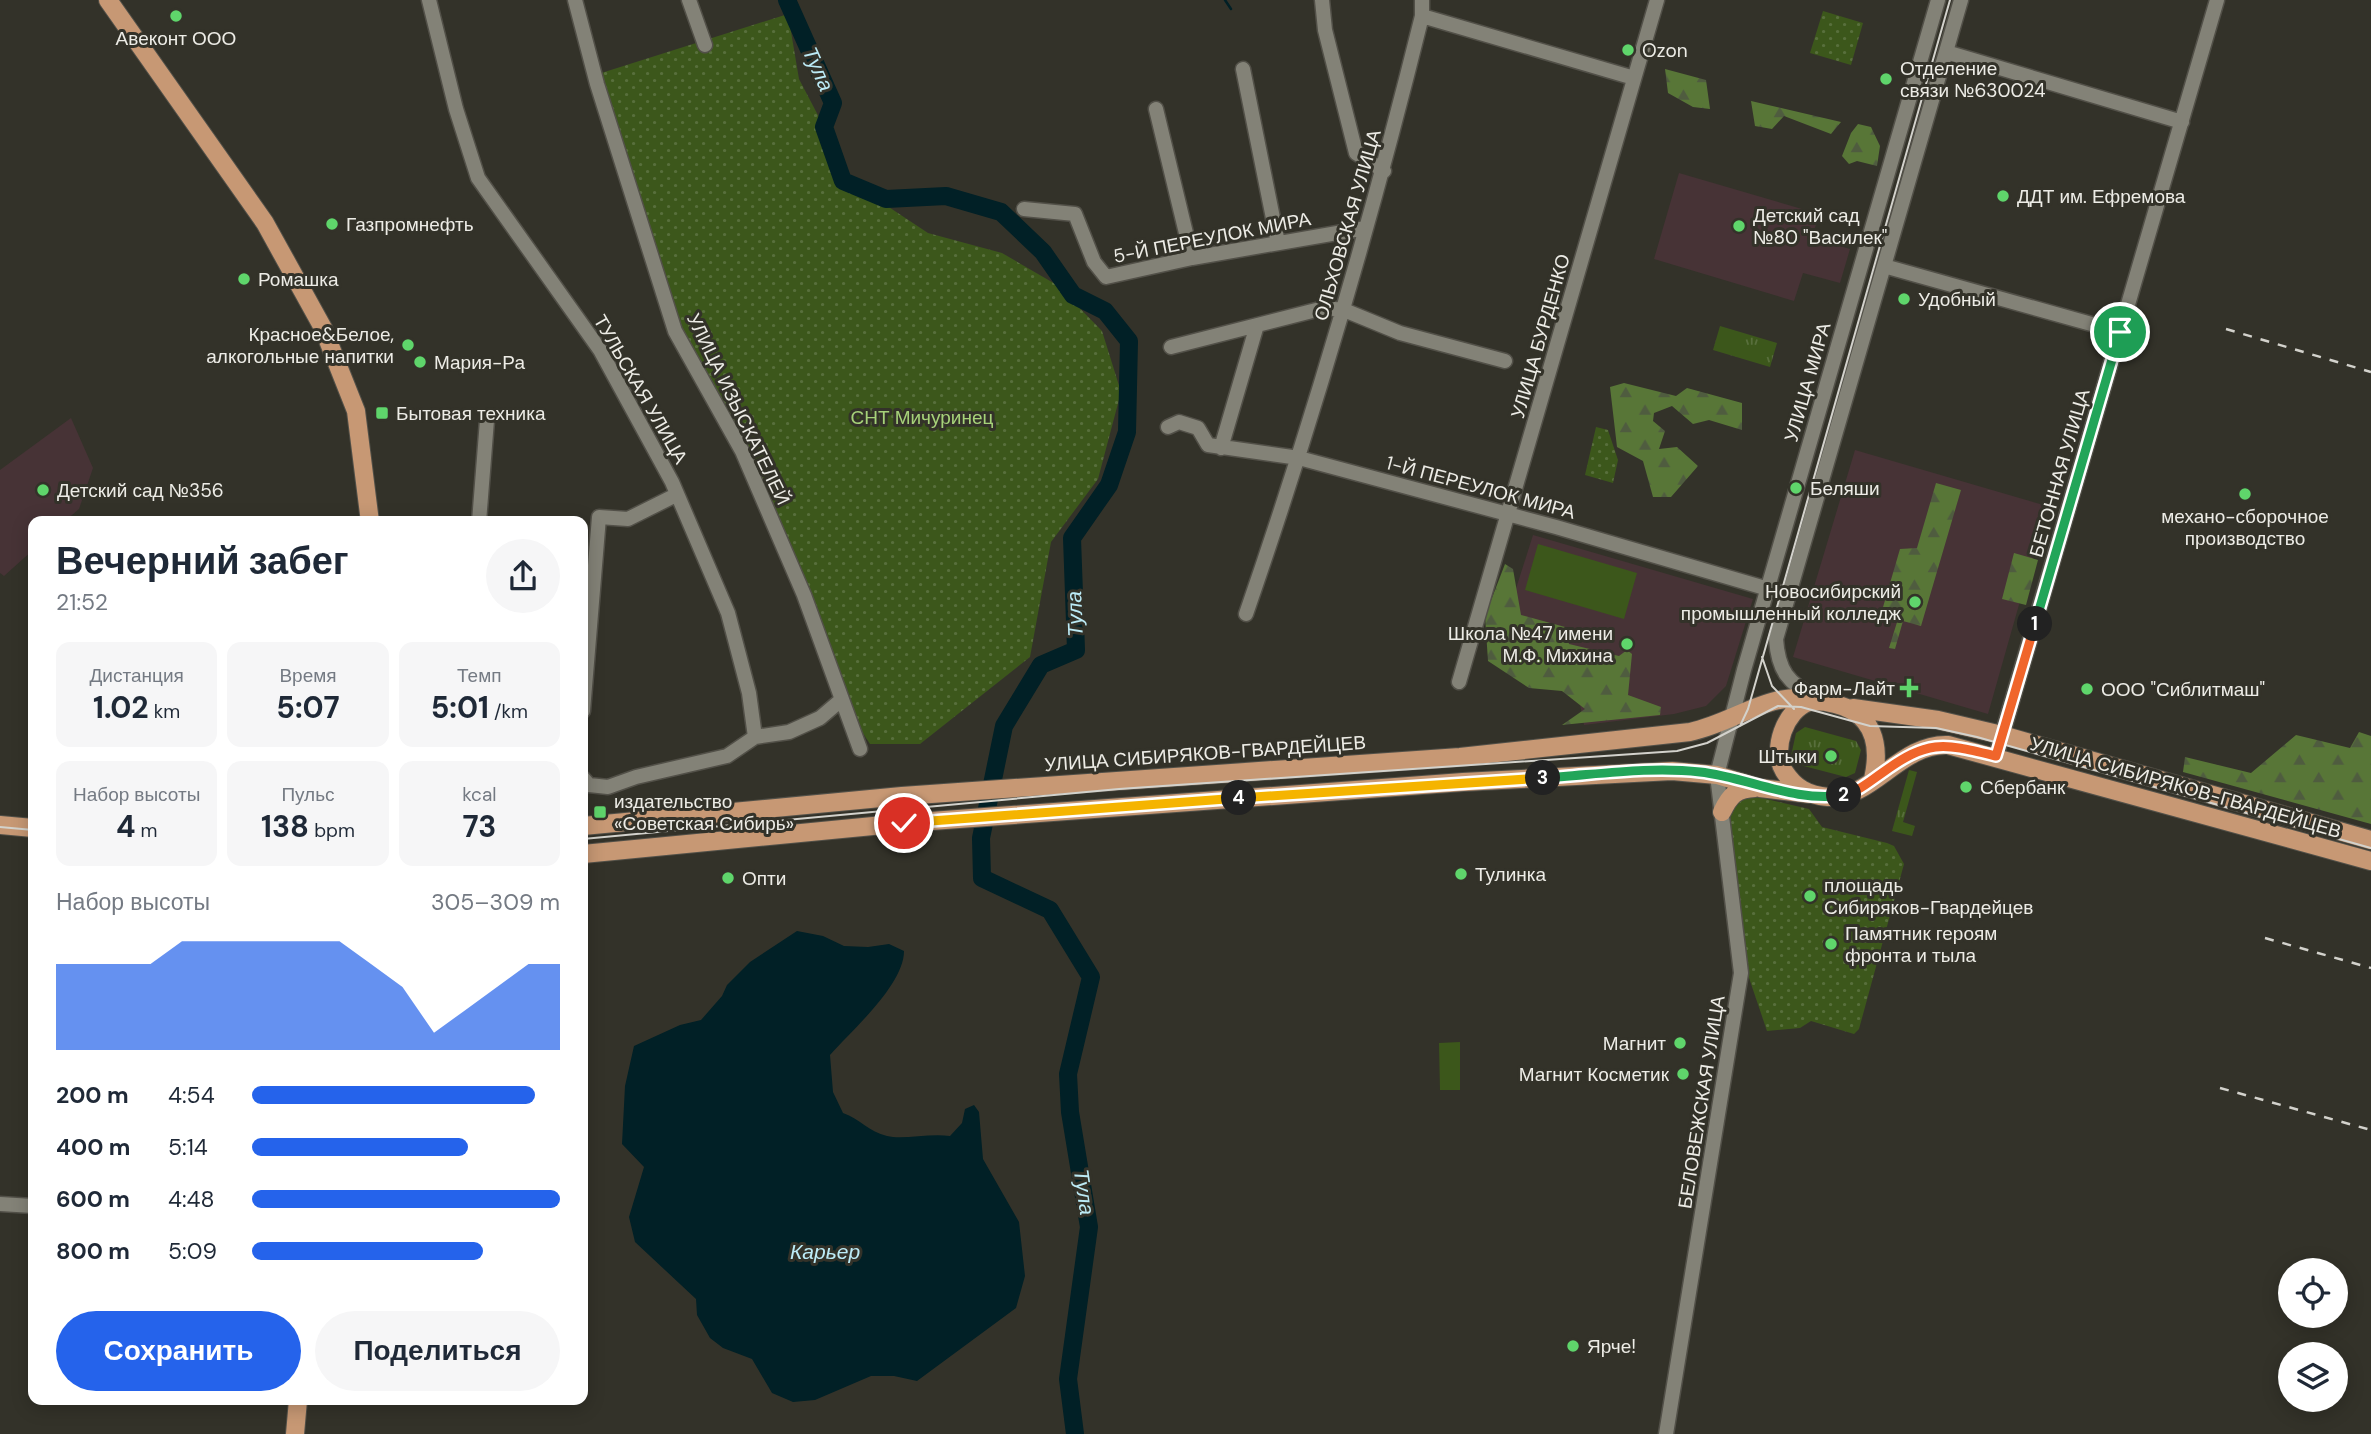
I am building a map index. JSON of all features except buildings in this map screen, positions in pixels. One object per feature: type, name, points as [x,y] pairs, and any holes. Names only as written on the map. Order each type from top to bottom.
[{"type":"main road","points":[[108,0],[265,223],[323,328],[356,411],[369,516]]},
{"type":"main road","name":"УЛИЦА СИБИРЯКОВ-ГВАРДЕЙЦЕВ","points":[[588,826],[1118,779],[1460,757],[1690,732],[1719,725],[1762,703],[1788,697],[1823,701]]},
{"type":"main road","points":[[588,854],[904,823],[1463,782],[1672,771],[1717,775],[1760,788],[1830,797],[1848,794],[1873,779],[1877,760],[1873,732],[1864,717],[1850,707],[1823,701],[1801,707],[1785,725],[1779,743],[1781,766],[1794,785],[1810,794]]},
{"type":"main road","name":"УЛИЦА СИБИРЯКОВ-ГВАРДЕЙЦЕВ","points":[[1850,707],[1938,720],[2002,735],[2371,840]]},
{"type":"main road","name":"УЛИЦА СИБИРЯКОВ-ГВАРДЕЙЦЕВ","points":[[1873,779],[1912,754],[1936,744],[1996,756],[2371,861]]},
{"type":"main road","points":[[1722,812],[1730,796],[1743,789],[1760,788]]},
{"type":"main road","points":[[0,825],[28,828]]},
{"type":"main road","points":[[2311,844],[2316,825]]},
{"type":"main road","points":[[295,1434],[298,1405]]},
{"type":"street","name":"ТУЛЬСКАЯ УЛИЦА","points":[[429,0],[456,108],[478,178],[600,350],[676,495],[728,613],[749,693],[755,737]]},
{"type":"street","name":"УЛИЦА ИЗЫСКАТЕЛЕЙ","points":[[575,0],[597,85],[675,331],[742,451],[804,595],[860,749]]},
{"type":"street","points":[[689,0],[705,45]]},
{"type":"street","points":[[1322,0],[1325,30],[1356,153],[1384,170]]},
{"type":"street","name":"ОЛЬХОВСКАЯ УЛИЦА","points":[[1246,614],[1299,458],[1344,310],[1384,170],[1422,16],[1422,0]]},
{"type":"street","name":"УЛИЦА БУРДЕНКО","points":[[1459,682],[1657,0]]},
{"type":"street","name":"УЛИЦА МИРА","points":[[1717,775],[1938,0]]},
{"type":"street","points":[[1823,701],[1797,688],[1783,674],[1776,639],[1961,0]]},
{"type":"street","name":"БЕТОННАЯ УЛИЦА","points":[[1996,756],[2217,0]]},
{"type":"street","points":[[1422,16],[1634,78]]},
{"type":"street","points":[[1946,52],[2182,121]]},
{"type":"street","points":[[1243,69],[1278,243]]},
{"type":"street","points":[[1156,109],[1192,257]]},
{"type":"street","name":"5-Й ПЕРЕУЛОК МИРА","points":[[1024,209],[1075,214],[1094,262],[1105,277],[1192,257],[1366,228]]},
{"type":"street","points":[[1884,266],[2120,332]]},
{"type":"street","points":[[1171,347],[1324,308],[1344,310],[1400,333],[1505,361]]},
{"type":"street","points":[[1168,427],[1179,422],[1198,428],[1208,445],[1221,448],[1257,325]]},
{"type":"street","points":[[479,516],[487,420]]},
{"type":"street","name":"1-Й ПЕРЕУЛОК МИРА","points":[[1221,448],[1299,458],[1508,514],[1789,595]]},
{"type":"street","points":[[588,650],[599,517],[628,519],[676,495]]},
{"type":"street","points":[[588,784],[608,787],[636,777],[727,756],[755,737],[789,732],[820,718],[841,700]]},
{"type":"street","name":"БЕЛОВЕЖСКАЯ УЛИЦА","points":[[1666,1434],[1741,973],[1717,775]]},
{"type":"street","points":[[0,1203],[28,1206]]},
{"type":"shaded area","name":"Детский сад №80 \"Василек\"","points":[[1679,173],[1819,214],[1812,238],[1850,249],[1840,283],[1803,273],[1794,301],[1654,259]]},
{"type":"shaded area","name":"Детский сад №356","points":[[71,418],[93,468],[79,509],[71,516],[28,516],[28,554],[4,576],[0,573],[0,470]]},
{"type":"shaded area","name":"Новосибирский промышленный колледж","points":[[1855,450],[2047,506],[1988,714],[1793,657]]},
{"type":"shaded area","name":"Школа №47 имени М.Ф. Михина","points":[[1533,535],[1753,599],[1726,686],[1706,706],[1674,714],[1584,725],[1578,694],[1507,617]]},
{"type":"green space","points":[[1823,11],[1863,23],[1851,65],[1810,53]]},
{"type":"green space","name":"СНТ Мичуринец","points":[[788,14],[799,79],[854,184],[928,233],[1002,253],[1057,285],[1102,331],[1121,392],[1098,479],[1051,542],[1030,657],[920,744],[870,744],[840,698],[742,451],[683,330],[595,75]]},
{"type":"green space","points":[[1665,69],[1706,80],[1710,109],[1693,107],[1668,93]]},
{"type":"green space","points":[[1751,101],[1841,122],[1831,134],[1784,116],[1772,129],[1755,126]]},
{"type":"green space","points":[[1858,124],[1871,127],[1880,146],[1877,166],[1857,161],[1849,164],[1842,156],[1851,133]]},
{"type":"green space","points":[[1720,326],[1777,343],[1770,367],[1713,350]]},
{"type":"green space","points":[[1624,383],[1676,396],[1687,388],[1742,403],[1742,430],[1709,420],[1693,424],[1672,406],[1654,413],[1653,421],[1665,431],[1659,449],[1677,447],[1698,466],[1671,497],[1653,497],[1643,461],[1617,447],[1610,387]]},
{"type":"green space","points":[[1596,427],[1608,430],[1618,460],[1613,483],[1585,475]]},
{"type":"green space","points":[[1936,483],[1961,490],[1921,626],[1903,621],[1895,649],[1889,648],[1898,619],[1881,614],[1900,549],[1917,548]]},
{"type":"green space","points":[[1538,544],[1637,573],[1624,619],[1525,590]]},
{"type":"green space","points":[[2014,553],[2038,560],[2026,605],[2002,599]]},
{"type":"green space","points":[[1505,564],[1513,569],[1521,615],[1565,627],[1569,644],[1619,656],[1627,650],[1632,654],[1628,695],[1661,707],[1660,715],[1562,725],[1585,709],[1562,691],[1529,688],[1488,661],[1485,616]]},
{"type":"green space","points":[[1805,727],[1856,741],[1861,750],[1855,773],[1846,777],[1796,764],[1791,756],[1796,733]]},
{"type":"green space","points":[[2359,732],[2371,736],[2371,824],[2183,772],[2185,757],[2251,773],[2296,735],[2350,748]]},
{"type":"green space","points":[[1909,770],[1917,772],[1903,822],[1915,826],[1912,836],[1892,831]]},
{"type":"green space","points":[[1745,794],[1809,809],[1822,827],[1894,846],[1904,864],[1859,1029],[1854,1034],[1811,1021],[1800,1028],[1767,1031],[1746,969],[1727,814]]},
{"type":"green space","points":[[1460,1042],[1460,1090],[1440,1090],[1439,1043]]},
{"type":"water","name":"Карьер","points":[[797,931],[823,936],[844,946],[889,944],[904,951],[896,978],[863,1020],[830,1055],[833,1092],[843,1113],[875,1132],[893,1137],[950,1136],[962,1123],[965,1109],[974,1105],[979,1112],[983,1159],[1019,1222],[1025,1276],[1016,1308],[917,1381],[894,1376],[871,1376],[815,1400],[793,1402],[772,1393],[752,1359],[723,1348],[710,1338],[697,1315],[696,1299],[635,1242],[629,1217],[644,1167],[622,1144],[625,1086],[634,1046],[680,1025],[701,1020],[722,996],[727,985],[750,962]]},
{"type":"waterway","name":"Тула","points":[[787,0],[833,103],[824,127],[843,181],[886,199],[946,196],[1001,212],[1043,252],[1073,295],[1105,311],[1129,341],[1127,432],[1109,485],[1072,538],[1076,650],[1041,665],[1004,726],[981,838],[982,878],[1050,910],[1091,977],[1068,1074],[1070,1112],[1089,1227],[1068,1379],[1075,1434]]},
{"type":"waterway","points":[[1225,0],[1231,9]]},
{"type":"tram line","points":[[1740,726],[1748,709],[1950,0]]},
{"type":"tram line","points":[[1762,657],[1772,686],[1794,709]]},
{"type":"tram line","points":[[588,839],[1119,789],[1677,751],[1707,743],[1778,706],[1801,707],[1870,726],[1936,728],[1977,737],[2371,848]]},
{"type":"tram line","points":[[0,827],[28,830]]},
{"type":"railway","points":[[2226,329],[2371,372]]},
{"type":"railway","points":[[2265,938],[2371,968]]},
{"type":"railway","points":[[2220,1088],[2371,1130]]},
{"type":"place","name":"Авеконт ООО","points":[[176,16]]},
{"type":"place","name":"Ozon","points":[[1628,50]]},
{"type":"place","name":"Отделение связи №630024","points":[[1886,79]]},
{"type":"place","name":"ДДТ им. Ефремова","points":[[2003,196]]},
{"type":"place","name":"Газпромнефть","points":[[332,224]]},
{"type":"place","name":"Детский сад №80 \"Василек\"","points":[[1739,226]]},
{"type":"place","name":"Ромашка","points":[[244,279]]},
{"type":"place","name":"Удобный","points":[[1904,299]]},
{"type":"place","name":"Красное&Белое, алкогольные напитки","points":[[408,345]]},
{"type":"place","name":"Мария-Ра","points":[[420,362]]},
{"type":"place","name":"Бытовая техника","points":[[382,413]]},
{"type":"place","name":"Беляши","points":[[1796,488]]},
{"type":"place","name":"Детский сад №356","points":[[43,490]]},
{"type":"place","name":"механо-сборочное производство","points":[[2245,494]]},
{"type":"place","name":"Новосибирский промышленный колледж","points":[[1915,602]]},
{"type":"place","name":"Школа №47 имени М.Ф. Михина","points":[[1627,644]]},
{"type":"place","name":"Фарм-Лайт","points":[[1909,688]]},
{"type":"place","name":"ООО \"Сиблитмаш\"","points":[[2087,689]]},
{"type":"place","name":"Штыки","points":[[1831,756]]},
{"type":"place","name":"Сбербанк","points":[[1966,787]]},
{"type":"place","name":"издательство «Советская Сибирь»","points":[[600,812]]},
{"type":"place","name":"Тулинка","points":[[1461,874]]},
{"type":"place","name":"Опти","points":[[728,878]]},
{"type":"place","name":"площадь Сибиряков-Гвардейцев","points":[[1810,896]]},
{"type":"place","name":"Памятник героям фронта и тыла","points":[[1831,944]]},
{"type":"place","name":"Магнит","points":[[1680,1043]]},
{"type":"place","name":"Магнит Косметик","points":[[1683,1074]]},
{"type":"place","name":"Ярче!","points":[[1573,1346]]},
{"type":"route","points":[[904,823],[1463,782],[1672,771],[1699,772],[1760,788],[1830,797],[1848,794],[1864,787],[1895,763],[1936,744],[1996,756],[2120,332]]}]
